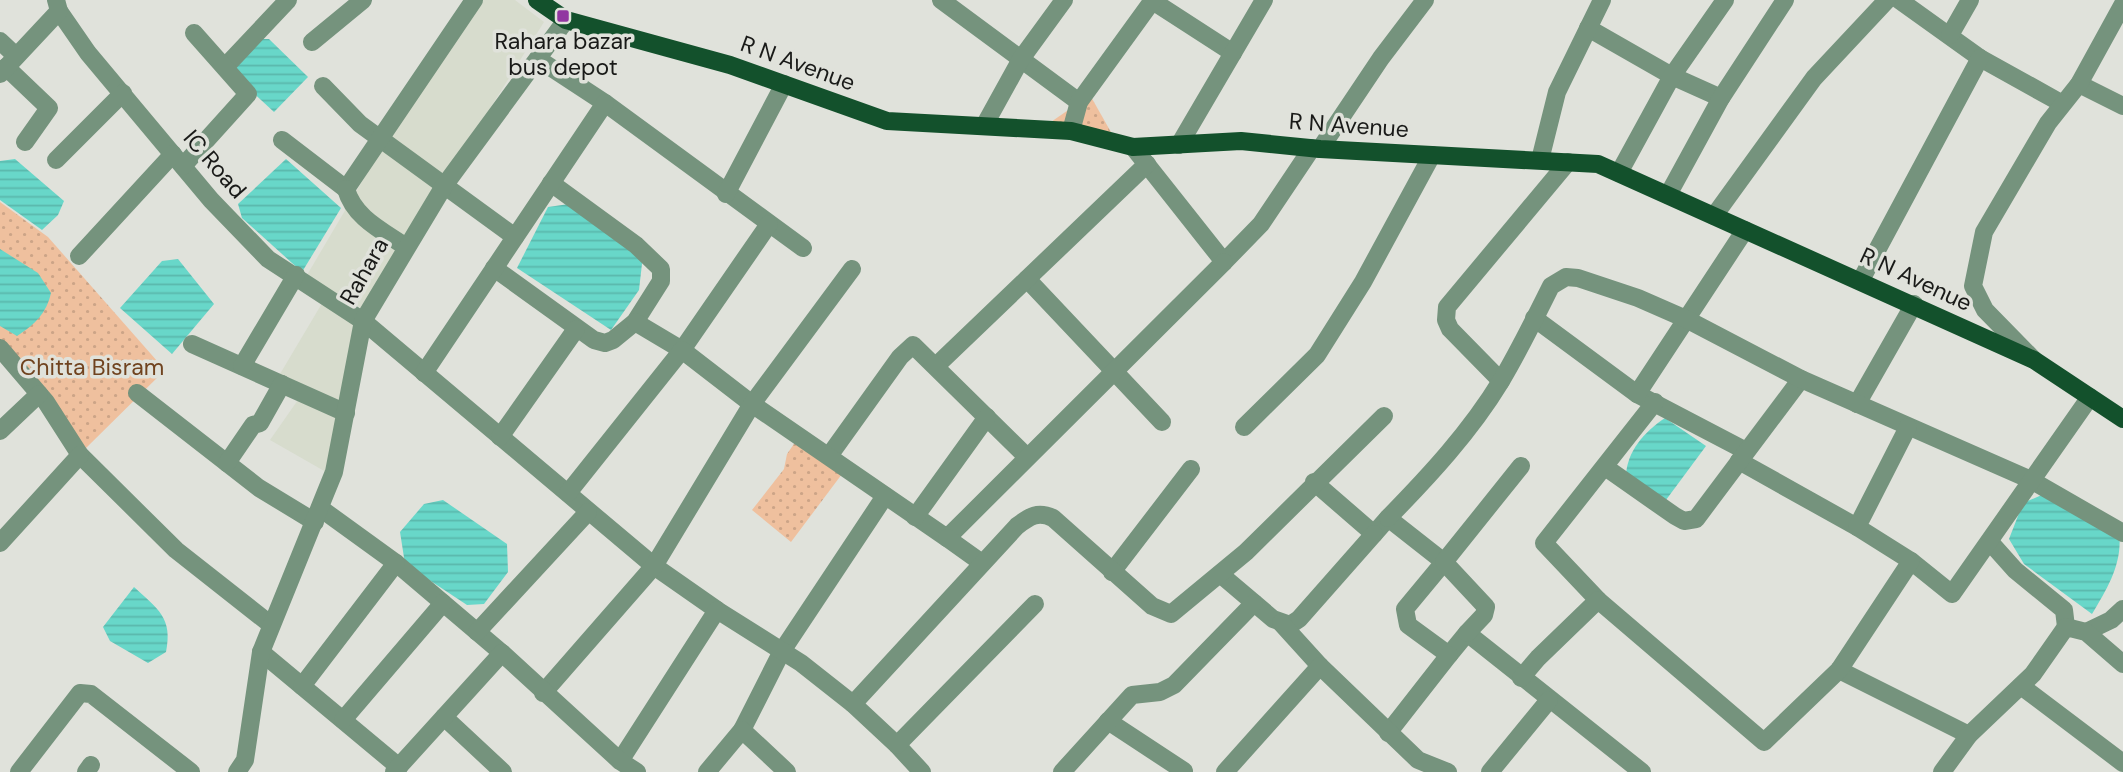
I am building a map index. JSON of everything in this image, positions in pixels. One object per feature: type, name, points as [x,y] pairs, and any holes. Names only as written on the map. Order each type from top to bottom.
[{"type":"main road","name":"R N Avenue","points":[[540,1],[566,20],[730,65],[887,121],[1071,131],[1133,147],[1241,141],[1316,148],[1598,164],[2034,360],[2123,419]]},
{"type":"street","points":[[225,67],[288,0]]},
{"type":"street","points":[[312,42],[363,0]]},
{"type":"street","points":[[346,189],[382,140],[474,0]]},
{"type":"street","points":[[941,0],[1079,102]]},
{"type":"street","points":[[984,126],[1021,59],[1064,0]]},
{"type":"street","points":[[1071,131],[1079,102],[1152,0],[1233,53]]},
{"type":"street","points":[[1179,145],[1264,0]]},
{"type":"street","points":[[947,538],[1261,223],[1426,0]]},
{"type":"street","points":[[1540,160],[1557,92],[1602,0]]},
{"type":"street","points":[[1619,173],[1672,76],[1725,0]]},
{"type":"street","points":[[1668,195],[1721,97],[1785,0]]},
{"type":"street","points":[[1714,216],[1814,78],[1887,0]]},
{"type":"street","points":[[1899,0],[1980,58],[2061,103]]},
{"type":"street","points":[[1950,35],[1970,0]]},
{"type":"street","points":[[2034,360],[1985,310],[1973,286],[1984,232],[2061,103],[2079,84],[2123,4]]},
{"type":"street","points":[[8,66],[57,5]]},
{"type":"street","name":"IC Road","points":[[57,5],[88,53],[178,160],[268,259],[363,321],[654,566],[782,651],[853,704],[922,772]]},
{"type":"street","name":"Rahara","points":[[237,772],[245,760],[261,652],[270,624],[334,472],[363,321],[444,186],[566,20]]},
{"type":"street","points":[[1588,28],[1672,76],[1721,97]]},
{"type":"street","points":[[79,256],[248,94],[194,33]]},
{"type":"street","points":[[0,41],[8,66],[49,108],[25,142]]},
{"type":"street","points":[[1861,280],[1980,58]]},
{"type":"street","points":[[538,59],[605,103],[803,248]]},
{"type":"street","points":[[726,194],[784,84]]},
{"type":"street","points":[[2079,84],[2123,106]]},
{"type":"street","points":[[323,86],[360,124],[515,237]]},
{"type":"street","points":[[56,160],[123,93]]},
{"type":"street","points":[[424,373],[605,103]]},
{"type":"street","points":[[282,140],[346,189],[349,201],[359,214],[406,247]]},
{"type":"street","points":[[1133,147],[1224,262]]},
{"type":"street","points":[[1244,427],[1317,355],[1363,282],[1433,155]]},
{"type":"street","points":[[1501,381],[1450,329],[1446,320],[1447,307],[1568,162]]},
{"type":"street","points":[[936,366],[1147,164]]},
{"type":"street","points":[[494,268],[576,329],[605,343],[613,341],[635,321],[661,281],[661,269],[636,245],[551,183]]},
{"type":"street","points":[[568,493],[682,350],[769,224]]},
{"type":"street","points":[[1637,394],[1745,230]]},
{"type":"street","points":[[543,693],[654,566],[752,404],[852,269]]},
{"type":"street","points":[[242,366],[296,275]]},
{"type":"street","points":[[1281,623],[1290,625],[1299,619],[1436,468],[1501,381],[1551,286],[1566,277],[1626,294],[1686,319],[1801,379],[2031,480],[2123,533]]},
{"type":"street","points":[[1027,279],[1163,422]]},
{"type":"street","points":[[1857,404],[1914,304]]},
{"type":"street","points":[[1534,318],[1637,394],[1655,402],[1911,561],[1952,594],[2090,397]]},
{"type":"street","points":[[635,321],[682,350],[752,404],[982,564]]},
{"type":"street","points":[[500,437],[576,329]]},
{"type":"street","points":[[192,344],[346,413]]},
{"type":"street","points":[[829,456],[911,346],[916,346],[1027,457]]},
{"type":"street","points":[[0,348],[39,394],[80,455],[176,550],[270,624]]},
{"type":"street","points":[[1605,467],[1685,521],[1696,519],[1801,379]]},
{"type":"street","points":[[227,463],[253,425],[260,423],[282,384]]},
{"type":"street","points":[[137,393],[259,488],[317,515],[396,563],[502,653],[620,761],[637,772]]},
{"type":"street","points":[[0,431],[39,394]]},
{"type":"street","points":[[1655,402],[1544,543],[1598,600],[1764,742],[1839,670],[1911,561]]},
{"type":"street","points":[[853,704],[1029,516],[1042,513],[1053,518],[1152,606],[1171,614],[1220,574],[1384,416]]},
{"type":"street","points":[[915,517],[987,417]]},
{"type":"street","points":[[1857,527],[1908,428]]},
{"type":"street","points":[[0,544],[80,455]]},
{"type":"street","points":[[1449,655],[1408,625],[1404,616],[1405,609],[1521,466]]},
{"type":"street","points":[[1112,572],[1191,469]]},
{"type":"street","points":[[1314,482],[1374,534]]},
{"type":"street","points":[[707,772],[742,730],[782,651],[884,496]]},
{"type":"street","points":[[477,632],[588,512]]},
{"type":"street","points":[[1388,519],[1444,562],[1486,607],[1484,615],[1388,733]]},
{"type":"street","points":[[1942,772],[1969,735],[2021,686],[2066,627],[2064,610],[2015,570],[1990,542]]},
{"type":"street","points":[[302,686],[396,563]]},
{"type":"street","points":[[1220,574],[1281,623],[1321,666],[1418,760],[1448,772]]},
{"type":"street","points":[[1521,678],[1598,600]]},
{"type":"street","points":[[343,720],[443,603]]},
{"type":"street","points":[[1062,772],[1132,695],[1160,692],[1174,685],[1254,603]]},
{"type":"street","points":[[897,745],[1035,604]]},
{"type":"street","points":[[2086,632],[2111,620],[2123,609]]},
{"type":"street","points":[[620,761],[717,610]]},
{"type":"street","points":[[2066,627],[2086,632],[2123,664]]},
{"type":"street","points":[[1467,633],[1642,772]]},
{"type":"street","points":[[261,652],[343,720],[396,769],[502,653]]},
{"type":"street","points":[[1225,772],[1321,666]]},
{"type":"street","points":[[1839,670],[1969,735]]},
{"type":"street","points":[[2021,686],[2123,763]]},
{"type":"street","points":[[19,772],[80,693],[92,694],[191,772]]},
{"type":"street","points":[[1490,772],[1549,700]]},
{"type":"street","points":[[444,717],[503,772]]},
{"type":"street","points":[[1108,721],[1184,772]]},
{"type":"street","points":[[742,730],[787,772]]},
{"type":"shaded area","points":[[469,0],[515,0],[544,22],[364,310],[307,275]]},
{"type":"shaded area","points":[[324,300],[358,318],[326,472],[270,440],[307,387],[280,374]]},
{"type":"green space","points":[[1090,95],[1112,134],[1048,124]]},
{"type":"green space","name":"Chitta Bisram","points":[[0,202],[48,237],[165,370],[84,450],[0,341]]},
{"type":"green space","points":[[796,441],[842,474],[791,542],[752,510],[784,469],[787,454]]},
{"type":"water","points":[[258,39],[269,39],[308,77],[274,112],[231,72]]},
{"type":"water","points":[[15,159],[64,201],[58,215],[42,230],[0,200],[0,161]]},
{"type":"water","points":[[286,159],[341,208],[302,272],[242,218],[238,204]]},
{"type":"water","points":[[569,204],[643,255],[639,290],[611,330],[517,268],[548,207]]},
{"type":"water","points":[[0,249],[38,273],[51,293],[39,318],[17,336],[0,326]]},
{"type":"water","points":[[178,259],[214,304],[172,354],[120,308],[162,261]]},
{"type":"water","points":[[1665,418],[1706,446],[1663,504],[1626,477],[1629,459],[1638,443],[1650,429]]},
{"type":"water","points":[[2051,491],[2119,531],[2116,564],[2109,584],[2092,614],[2024,564],[2009,539],[2023,503]]},
{"type":"water","points":[[443,500],[507,544],[508,572],[484,604],[467,605],[405,564],[400,532],[424,504]]},
{"type":"water","points":[[134,587],[157,608],[167,631],[166,652],[148,663],[110,641],[103,627]]},
{"type":"place","name":"Rahara bazar bus depot","points":[[563,16]]}]
